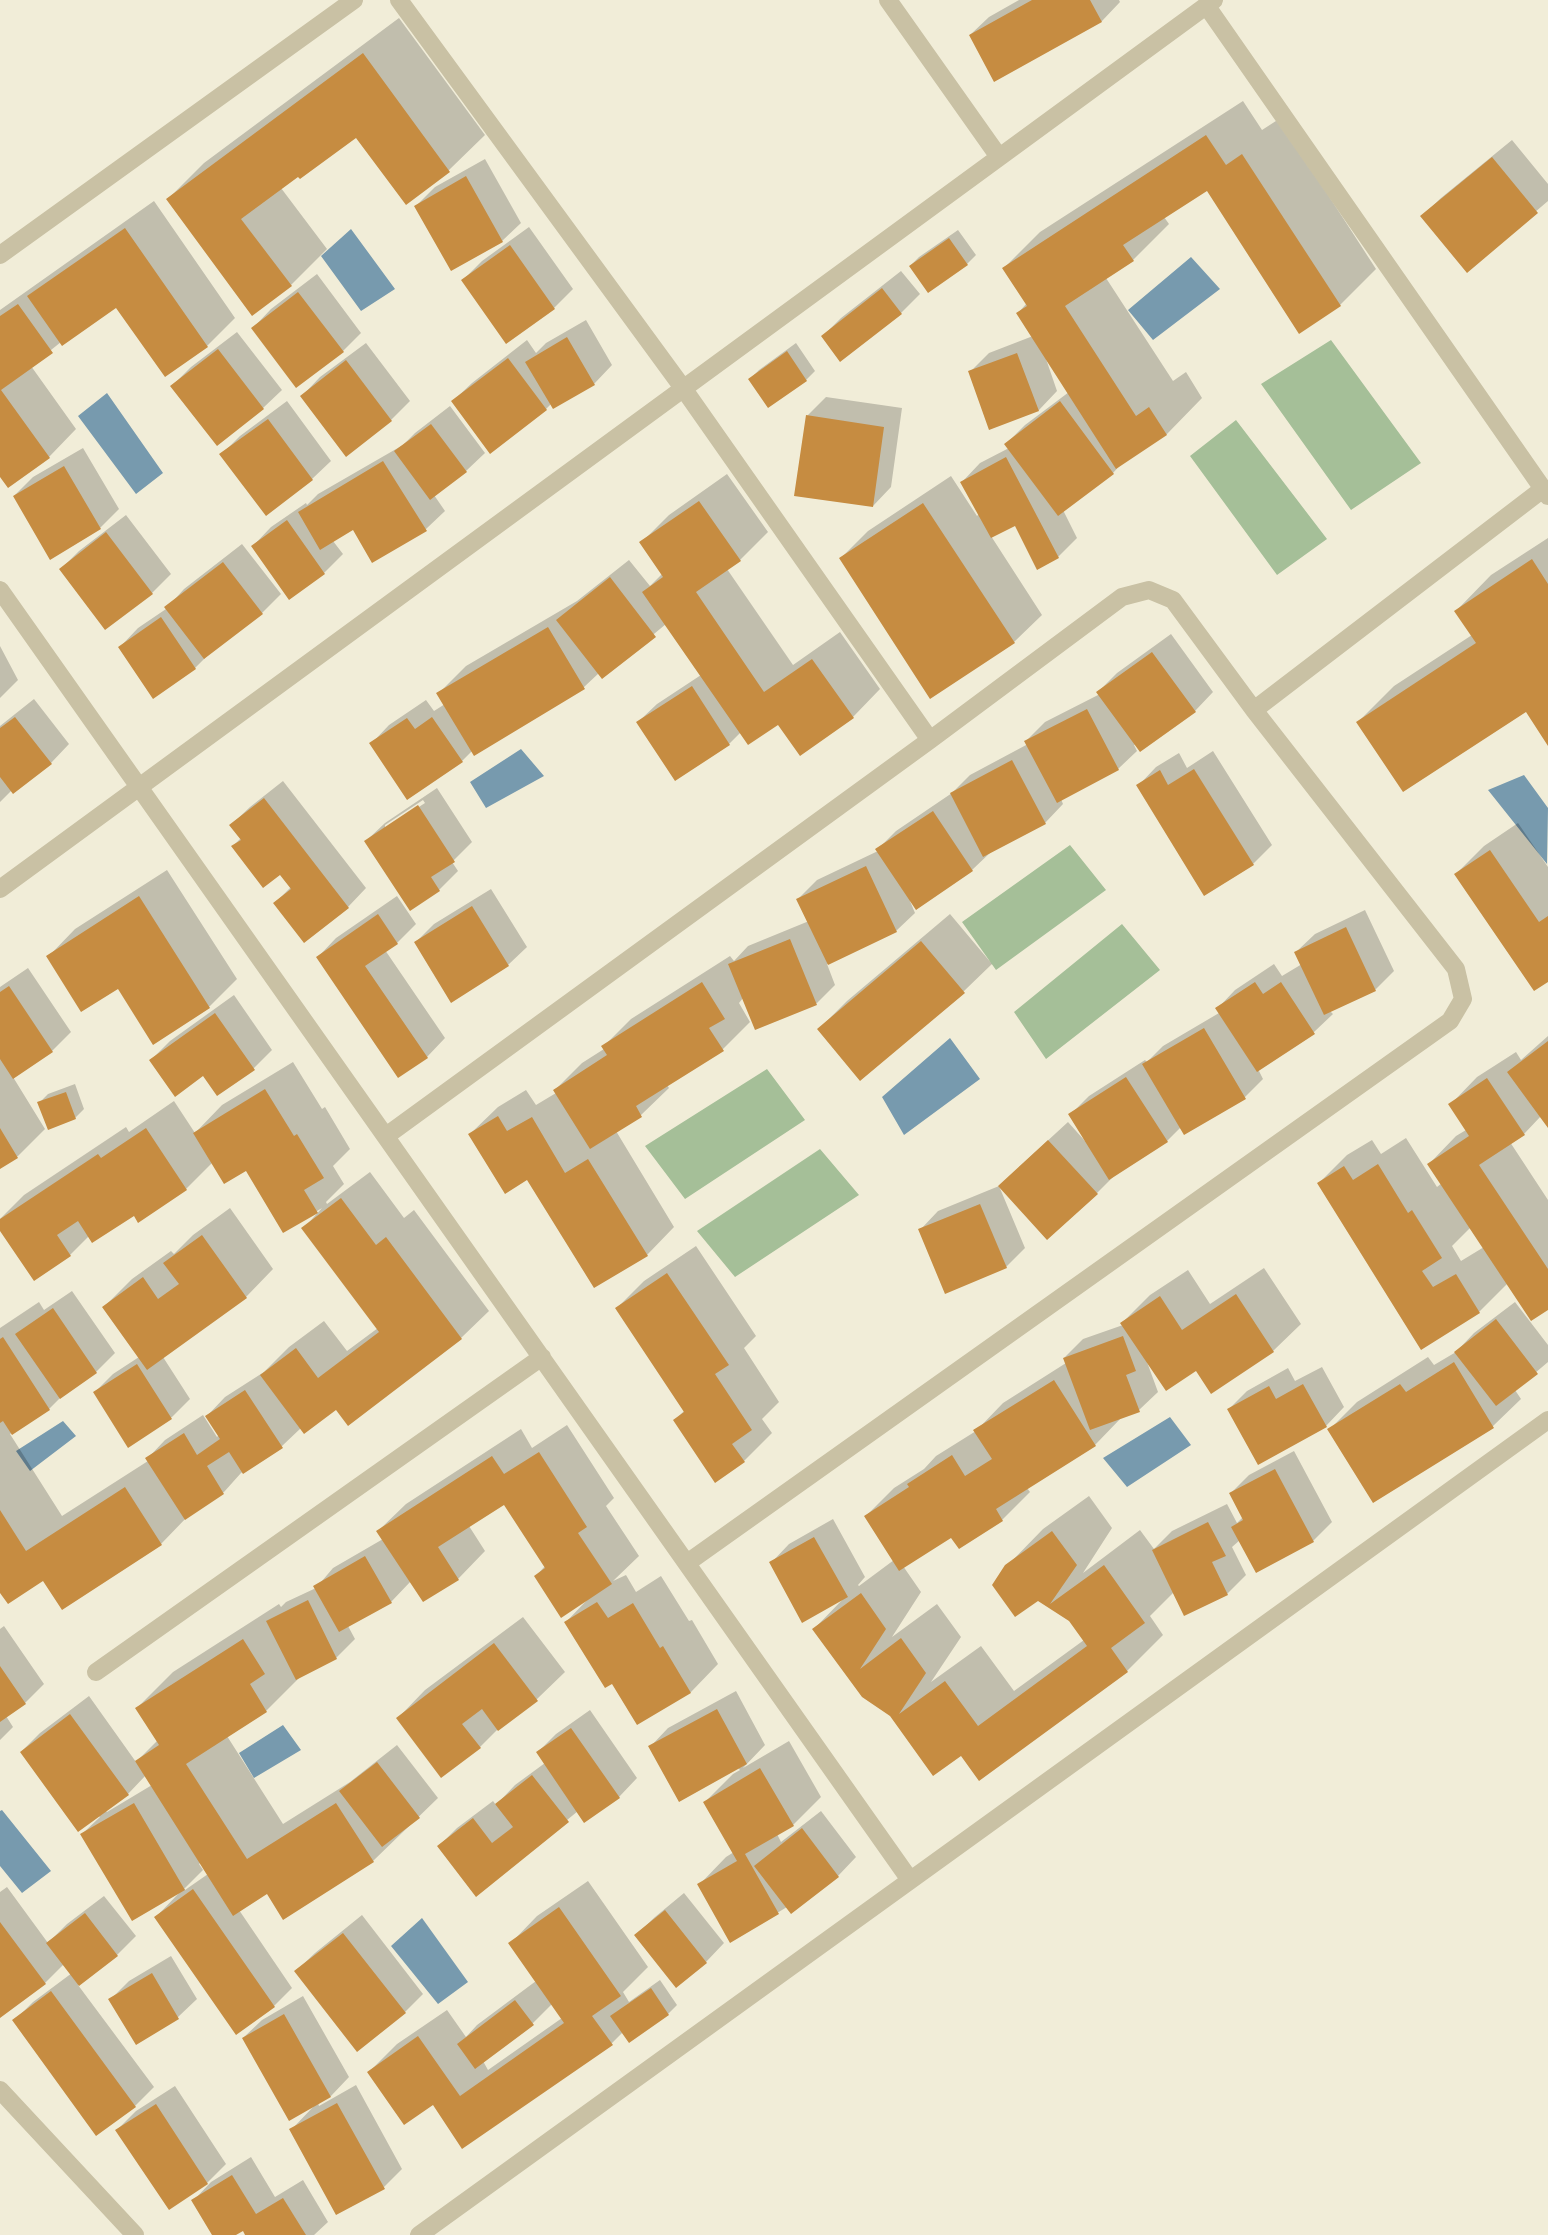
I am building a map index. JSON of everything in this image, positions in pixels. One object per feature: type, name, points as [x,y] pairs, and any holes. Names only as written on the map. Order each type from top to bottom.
[{"type":"lane","points":[[0,255],[354,0]]},
{"type":"lane","points":[[399,0],[683,388],[930,740]]},
{"type":"lane","points":[[888,0],[999,157]]},
{"type":"lane","points":[[0,889],[1210,3],[1545,492],[1254,710]]},
{"type":"lane","points":[[0,590],[910,1880]]},
{"type":"lane","points":[[386,1136],[930,740],[1122,597],[1149,590],[1173,600],[1254,710],[1456,969],[1463,999],[1450,1021],[687,1563]]},
{"type":"lane","points":[[96,1672],[542,1357]]},
{"type":"lane","points":[[418,2235],[1548,1420]]},
{"type":"lane","points":[[0,2090],[135,2235]]},
{"type":"green space","points":[[1331,340],[1421,463],[1351,510],[1261,384]]},
{"type":"green space","points":[[1236,420],[1327,539],[1277,575],[1190,456]]},
{"type":"green space","points":[[1070,845],[1106,890],[996,970],[962,922]]},
{"type":"green space","points":[[1122,924],[1160,970],[1046,1059],[1014,1012]]},
{"type":"green space","points":[[767,1069],[805,1120],[685,1199],[645,1146]]},
{"type":"green space","points":[[820,1149],[859,1195],[735,1277],[697,1231]]},
{"type":"water","points":[[351,229],[395,289],[361,311],[321,256]]},
{"type":"water","points":[[1191,257],[1220,289],[1153,340],[1128,310]]},
{"type":"water","points":[[107,393],[163,473],[136,494],[78,416]]},
{"type":"water","points":[[521,749],[544,776],[486,808],[470,782]]},
{"type":"water","points":[[1524,775],[1548,808],[1547,864],[1488,790]]},
{"type":"water","points":[[950,1038],[980,1079],[904,1135],[882,1097]]},
{"type":"water","points":[[1170,1417],[1191,1445],[1127,1487],[1103,1458]]},
{"type":"water","points":[[63,1421],[76,1436],[30,1471],[16,1451]]},
{"type":"water","points":[[283,1725],[301,1750],[254,1778],[239,1753]]},
{"type":"water","points":[[2,1810],[51,1871],[22,1893],[0,1866],[0,1811]]},
{"type":"water","points":[[422,1918],[468,1982],[438,2004],[391,1946]]},
{"type":"building","points":[[1032,0],[1090,0],[1102,22],[994,82],[969,35]]},
{"type":"building","points":[[363,53],[450,172],[406,205],[356,138],[300,179],[298,177],[241,219],[292,286],[252,316],[166,199]]},
{"type":"building","points":[[1206,135],[1226,165],[1242,154],[1341,306],[1299,334],[1207,191],[1123,245],[1134,261],[1065,306],[1136,416],[1149,407],[1167,435],[1116,469],[1016,313],[1027,306],[1002,268]]},
{"type":"building","points":[[1492,157],[1538,213],[1467,273],[1420,216]]},
{"type":"building","points":[[466,176],[503,242],[451,271],[414,206]]},
{"type":"building","points":[[125,228],[208,347],[165,377],[116,308],[62,346],[27,296]]},
{"type":"building","points":[[949,238],[968,265],[928,293],[909,266]]},
{"type":"building","points":[[510,245],[555,309],[506,344],[461,280]]},
{"type":"building","points":[[882,288],[902,314],[840,362],[821,336]]},
{"type":"building","points":[[298,292],[344,352],[296,388],[251,328]]},
{"type":"building","points":[[18,304],[53,353],[1,390],[50,458],[8,488],[0,477],[0,316]]},
{"type":"building","points":[[567,337],[595,385],[553,409],[525,362]]},
{"type":"building","points":[[218,349],[264,409],[217,446],[170,386]]},
{"type":"building","points":[[787,351],[807,381],[768,408],[748,379]]},
{"type":"building","points":[[1017,353],[1039,411],[989,430],[968,371]]},
{"type":"building","points":[[508,358],[547,410],[490,454],[451,401]]},
{"type":"building","points":[[346,360],[392,421],[346,457],[300,396]]},
{"type":"building","points":[[1060,401],[1114,474],[1058,516],[1004,444]]},
{"type":"building","points":[[806,415],[884,427],[873,507],[794,496]]},
{"type":"building","points":[[268,419],[313,480],[266,516],[219,454]]},
{"type":"building","points":[[431,424],[467,472],[430,500],[394,451]]},
{"type":"building","points":[[1006,457],[1059,558],[1037,570],[1015,526],[991,538],[960,482]]},
{"type":"building","points":[[383,461],[427,531],[372,563],[353,530],[320,550],[298,512]]},
{"type":"building","points":[[64,466],[101,529],[50,560],[13,496]]},
{"type":"building","points":[[699,501],[741,561],[696,592],[764,692],[812,659],[854,718],[800,756],[778,725],[748,745],[642,592],[663,577],[639,542]]},
{"type":"building","points":[[923,503],[1015,643],[930,699],[839,558]]},
{"type":"building","points":[[287,520],[325,574],[289,600],[251,546]]},
{"type":"building","points":[[106,532],[153,594],[105,630],[59,569]]},
{"type":"building","points":[[1532,559],[1548,584],[1548,746],[1526,712],[1403,792],[1356,722],[1476,643],[1454,611]]},
{"type":"building","points":[[223,562],[263,614],[204,659],[164,607]]},
{"type":"building","points":[[610,577],[656,637],[602,679],[556,620]]},
{"type":"building","points":[[161,617],[196,669],[153,699],[118,647]]},
{"type":"building","points":[[548,627],[585,689],[474,756],[436,693]]},
{"type":"building","points":[[1152,652],[1196,712],[1140,752],[1096,692]]},
{"type":"building","points":[[692,686],[730,745],[675,781],[636,722]]},
{"type":"building","points":[[1087,709],[1119,770],[1057,803],[1024,741]]},
{"type":"building","points":[[15,717],[52,764],[13,794],[0,777],[0,728]]},
{"type":"building","points":[[432,717],[463,762],[407,800],[369,743],[407,718],[415,729]]},
{"type":"building","points":[[1012,760],[1046,824],[983,857],[950,793]]},
{"type":"building","points":[[1194,769],[1254,865],[1204,896],[1136,785],[1160,770],[1168,785]]},
{"type":"building","points":[[264,798],[349,908],[304,943],[273,903],[291,889],[280,875],[263,888],[231,846],[241,840],[229,825]]},
{"type":"building","points":[[418,805],[455,862],[431,877],[440,891],[410,911],[364,841]]},
{"type":"building","points":[[933,811],[973,871],[916,910],[875,849]]},
{"type":"building","points":[[1490,850],[1539,922],[1548,916],[1548,982],[1534,991],[1454,874]]},
{"type":"building","points":[[866,866],[897,932],[828,965],[796,899]]},
{"type":"building","points":[[139,896],[210,1008],[153,1045],[118,989],[81,1012],[46,956]]},
{"type":"building","points":[[472,906],[509,966],[451,1003],[414,942]]},
{"type":"building","points":[[378,914],[398,944],[365,966],[428,1058],[398,1078],[316,957]]},
{"type":"building","points":[[1346,927],[1376,991],[1324,1015],[1294,952]]},
{"type":"building","points":[[790,939],[817,1005],[755,1030],[728,964]]},
{"type":"building","points":[[921,941],[965,993],[860,1081],[817,1029]]},
{"type":"building","points":[[702,982],[725,1019],[709,1028],[724,1051],[636,1106],[642,1117],[590,1149],[553,1090],[607,1055],[601,1046]]},
{"type":"building","points":[[1255,982],[1263,994],[1281,982],[1315,1034],[1257,1072],[1215,1008]]},
{"type":"building","points":[[9,986],[53,1052],[13,1079],[0,1059],[0,992]]},
{"type":"building","points":[[215,1013],[255,1070],[217,1096],[203,1076],[175,1097],[149,1060]]},
{"type":"building","points":[[1204,1028],[1246,1099],[1184,1135],[1142,1064]]},
{"type":"building","points":[[1548,1041],[1548,1128],[1507,1072]]},
{"type":"building","points":[[1126,1077],[1168,1142],[1109,1180],[1068,1114]]},
{"type":"building","points":[[1487,1078],[1525,1135],[1479,1165],[1548,1269],[1548,1310],[1531,1321],[1427,1164],[1469,1136],[1448,1104]]},
{"type":"building","points":[[265,1089],[294,1136],[297,1134],[324,1178],[304,1190],[318,1213],[283,1233],[246,1171],[224,1184],[193,1133]]},
{"type":"building","points":[[66,1092],[76,1119],[48,1130],[37,1102]]},
{"type":"building","points":[[498,1116],[507,1131],[532,1117],[565,1173],[588,1159],[648,1256],[594,1288],[527,1180],[505,1194],[468,1134]]},
{"type":"building","points":[[0,1128],[18,1158],[0,1169]]},
{"type":"building","points":[[146,1128],[187,1190],[138,1223],[134,1216],[92,1243],[78,1221],[57,1235],[71,1256],[34,1281],[0,1231],[0,1219],[98,1154],[101,1158]]},
{"type":"building","points":[[1048,1140],[1098,1194],[1047,1240],[998,1186]]},
{"type":"building","points":[[1378,1164],[1408,1213],[1412,1210],[1442,1258],[1422,1271],[1433,1287],[1456,1274],[1480,1313],[1421,1350],[1317,1183],[1344,1166],[1353,1180]]},
{"type":"building","points":[[341,1198],[376,1245],[386,1237],[462,1339],[348,1426],[336,1410],[304,1434],[260,1375],[296,1348],[318,1378],[379,1332],[301,1228]]},
{"type":"building","points":[[980,1204],[1007,1268],[945,1294],[918,1229]]},
{"type":"building","points":[[202,1235],[247,1298],[147,1370],[102,1307],[143,1277],[158,1299],[179,1284],[163,1263]]},
{"type":"building","points":[[667,1273],[729,1365],[715,1374],[752,1430],[732,1444],[745,1462],[715,1483],[673,1420],[684,1412],[615,1308]]},
{"type":"building","points":[[1236,1294],[1274,1352],[1211,1394],[1196,1371],[1166,1391],[1120,1323],[1160,1296],[1182,1330]]},
{"type":"building","points":[[53,1308],[97,1373],[60,1399],[15,1334]]},
{"type":"building","points":[[1496,1319],[1538,1374],[1496,1406],[1454,1352]]},
{"type":"building","points":[[1123,1336],[1136,1371],[1126,1375],[1140,1412],[1090,1430],[1063,1358]]},
{"type":"building","points":[[3,1337],[50,1410],[12,1435],[3,1421],[0,1423],[0,1339]]},
{"type":"building","points":[[1454,1362],[1494,1428],[1373,1503],[1327,1429],[1400,1384],[1406,1392]]},
{"type":"building","points":[[137,1364],[172,1419],[128,1448],[93,1392]]},
{"type":"building","points":[[1054,1380],[1096,1446],[996,1509],[1003,1521],[959,1549],[951,1538],[899,1571],[864,1516],[909,1487],[907,1484],[952,1455],[965,1476],[992,1459],[973,1430]]},
{"type":"building","points":[[1303,1384],[1327,1427],[1258,1465],[1227,1409],[1269,1386],[1276,1399]]},
{"type":"building","points":[[245,1390],[283,1448],[243,1474],[229,1452],[207,1466],[224,1494],[185,1520],[145,1458],[184,1433],[197,1455],[220,1439],[205,1416]]},
{"type":"building","points":[[539,1452],[587,1527],[578,1533],[612,1584],[561,1618],[534,1576],[545,1568],[504,1505],[438,1547],[459,1580],[423,1602],[376,1531],[492,1456],[504,1474]]},
{"type":"building","points":[[1275,1469],[1314,1542],[1256,1573],[1231,1527],[1243,1520],[1229,1493]]},
{"type":"building","points":[[125,1487],[162,1545],[62,1610],[43,1581],[8,1604],[0,1593],[0,1510],[26,1551]]},
{"type":"building","points":[[1208,1522],[1226,1556],[1212,1562],[1228,1595],[1184,1616],[1152,1550]]},
{"type":"building","points":[[1052,1531],[1077,1565],[1050,1604],[1104,1565],[1145,1623],[1111,1648],[1128,1672],[979,1781],[961,1756],[933,1776],[890,1716],[862,1697],[812,1629],[861,1593],[886,1629],[860,1669],[901,1638],[926,1673],[899,1714],[945,1681],[978,1726],[1087,1646],[1069,1621],[1038,1601],[1015,1617],[992,1585],[1005,1565]]},
{"type":"building","points":[[814,1537],[848,1597],[802,1623],[769,1562]]},
{"type":"building","points":[[365,1556],[392,1603],[339,1632],[313,1586]]},
{"type":"building","points":[[308,1600],[337,1659],[296,1680],[266,1621]]},
{"type":"building","points":[[597,1602],[608,1618],[633,1603],[660,1648],[663,1646],[691,1693],[637,1725],[612,1684],[605,1688],[564,1622]]},
{"type":"building","points":[[243,1639],[265,1674],[250,1684],[267,1712],[186,1764],[247,1859],[336,1803],[374,1862],[283,1920],[267,1894],[233,1916],[135,1761],[159,1745],[135,1708]]},
{"type":"building","points":[[494,1643],[538,1701],[498,1731],[482,1709],[462,1724],[481,1748],[441,1778],[396,1718]]},
{"type":"building","points":[[0,1666],[26,1704],[0,1722]]},
{"type":"building","points":[[717,1709],[747,1764],[679,1802],[648,1746]]},
{"type":"building","points":[[70,1714],[129,1795],[78,1832],[20,1752]]},
{"type":"building","points":[[571,1728],[620,1798],[584,1823],[536,1752]]},
{"type":"building","points":[[377,1762],[420,1818],[382,1847],[339,1791]]},
{"type":"building","points":[[760,1768],[794,1826],[745,1854],[779,1914],[730,1943],[697,1884],[737,1861],[703,1802]]},
{"type":"building","points":[[532,1775],[569,1822],[476,1897],[437,1846],[473,1818],[492,1843],[513,1827],[495,1804]]},
{"type":"building","points":[[134,1803],[185,1890],[132,1921],[80,1834]]},
{"type":"building","points":[[802,1828],[839,1877],[791,1914],[754,1866]]},
{"type":"building","points":[[193,1889],[275,2007],[236,2035],[154,1917]]},
{"type":"building","points":[[559,1907],[621,1996],[592,2016],[613,2045],[462,2149],[433,2105],[404,2125],[367,2072],[418,2036],[460,2096],[564,2023],[508,1943]]},
{"type":"building","points":[[665,1910],[707,1963],[676,1988],[634,1935]]},
{"type":"building","points":[[85,1913],[118,1956],[79,1986],[46,1943]]},
{"type":"building","points":[[0,1922],[46,1984],[0,2018]]},
{"type":"building","points":[[343,1933],[406,2013],[357,2052],[294,1971]]},
{"type":"building","points":[[152,1973],[179,2019],[136,2045],[108,1999]]},
{"type":"building","points":[[651,1988],[669,2015],[629,2043],[610,2016]]},
{"type":"building","points":[[51,1991],[136,2107],[96,2136],[12,2020]]},
{"type":"building","points":[[515,2000],[534,2025],[475,2069],[457,2044]]},
{"type":"building","points":[[284,2014],[331,2097],[289,2121],[242,2038]]},
{"type":"building","points":[[337,2103],[385,2189],[336,2215],[289,2129]]},
{"type":"building","points":[[156,2104],[208,2184],[169,2210],[115,2130]]},
{"type":"building","points":[[232,2175],[256,2214],[283,2198],[306,2235],[245,2235],[243,2231],[236,2235],[212,2235],[191,2200]]}]
